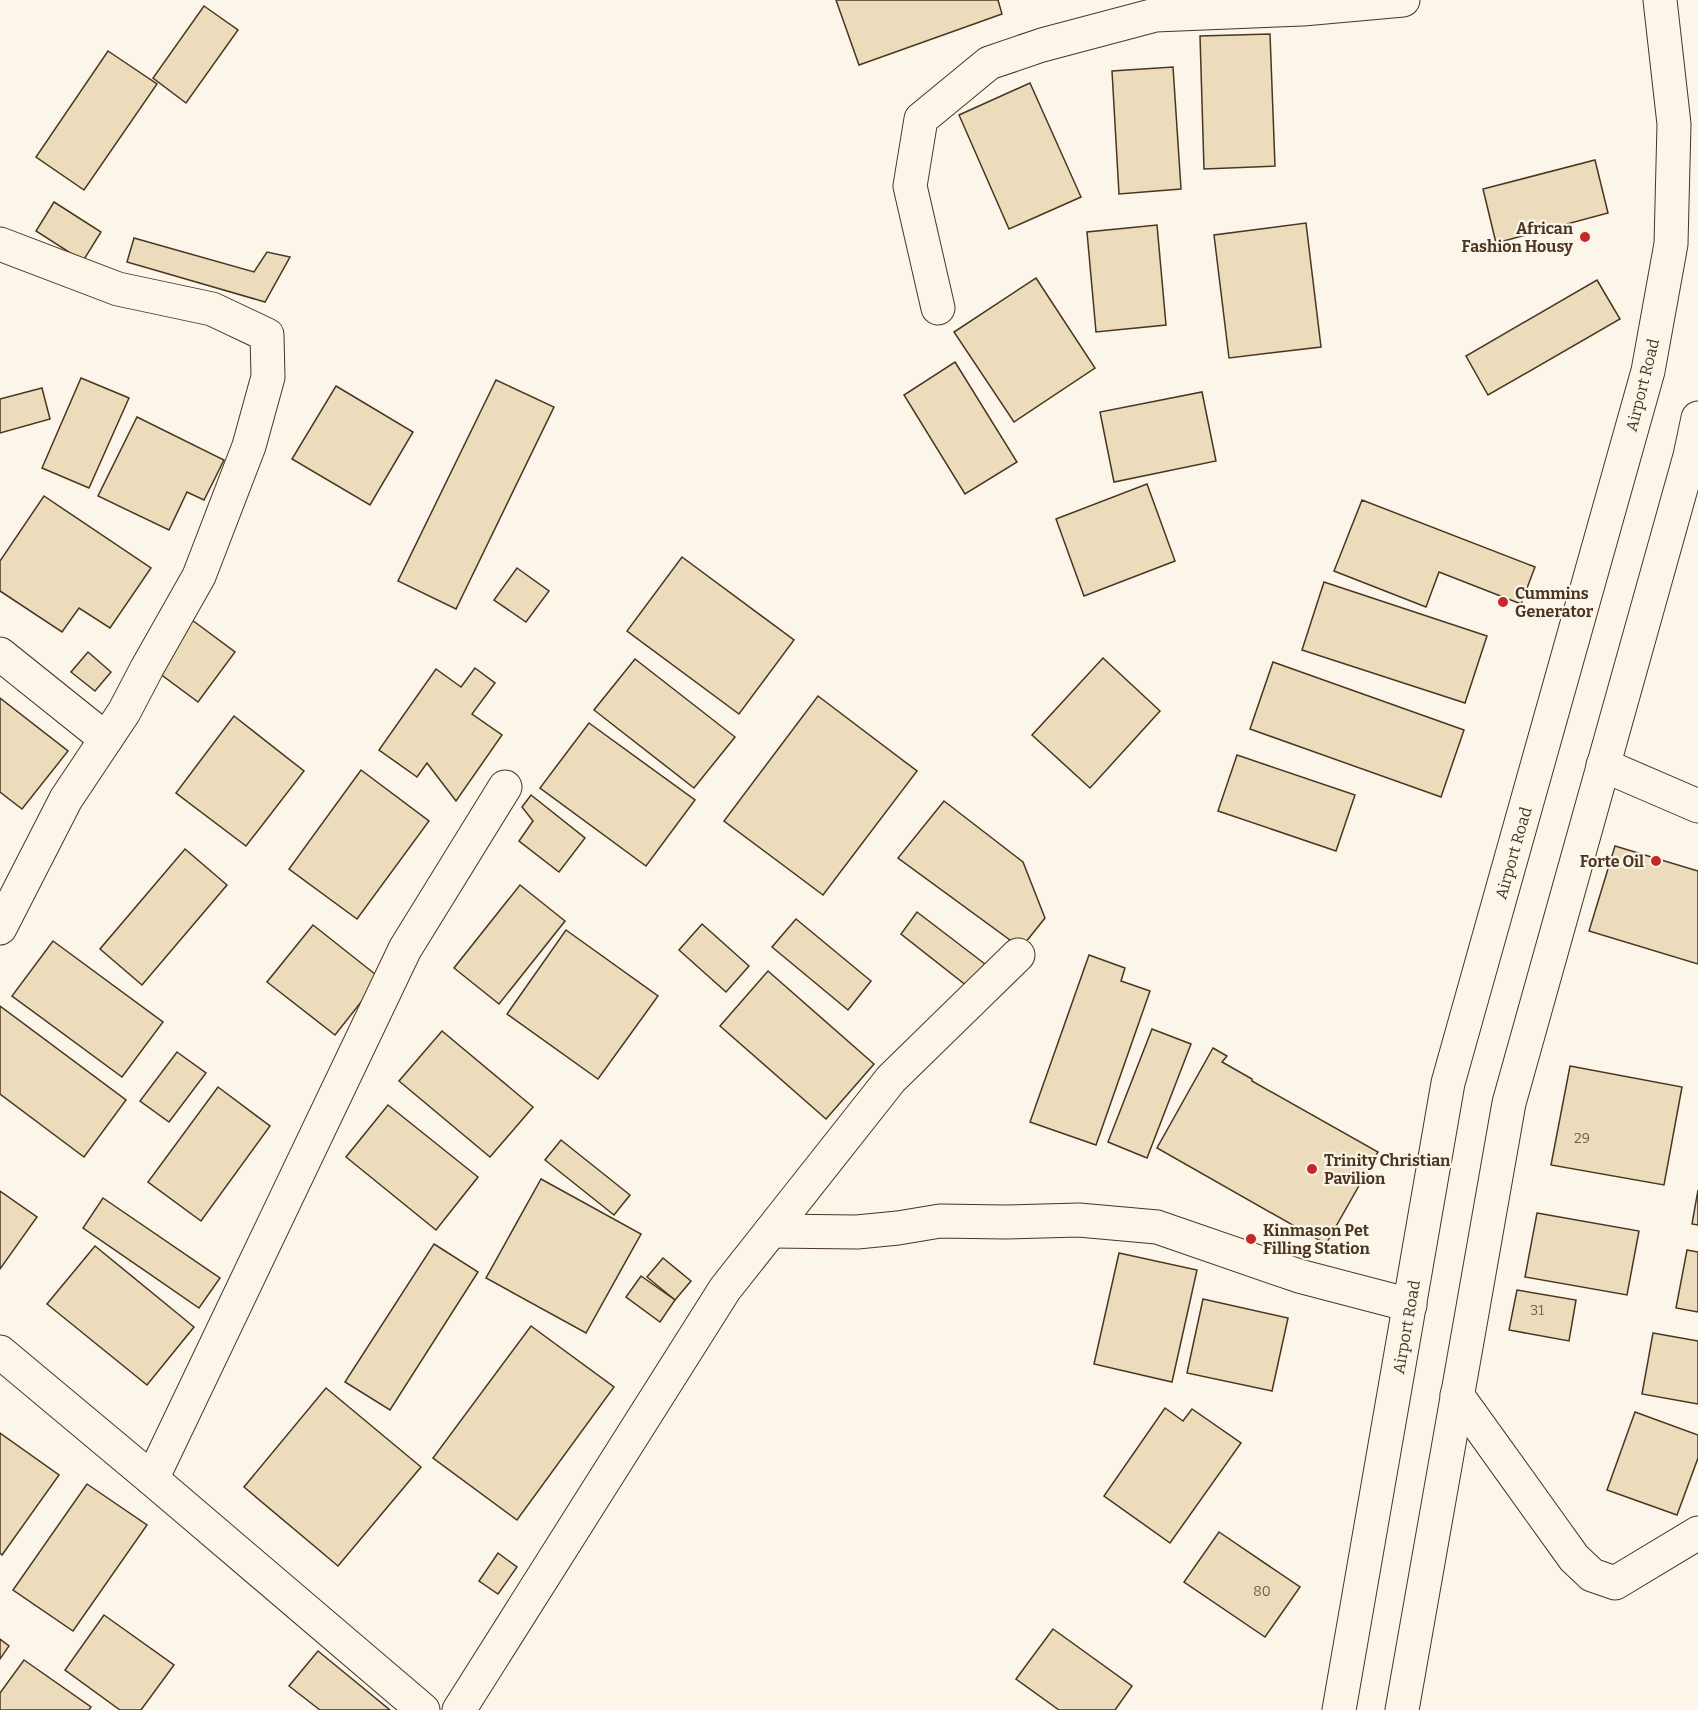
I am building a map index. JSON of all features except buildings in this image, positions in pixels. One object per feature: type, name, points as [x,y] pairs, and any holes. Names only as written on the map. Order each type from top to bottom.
[{"type":"street","points":[[938,308],[910,186],[921,119],[989,63],[1042,45],[1155,15],[1303,9],[1403,0]]},
{"type":"street","name":"Airport Road","points":[[1339,1710],[1448,1083],[1648,371],[1671,244],[1674,124],[1660,0]]},
{"type":"street","points":[[0,244],[118,289],[213,309],[267,335],[268,377],[249,446],[199,576],[124,712],[66,799],[0,928]]},
{"type":"street","points":[[1402,1710],[1509,1103],[1690,456],[1698,418]]},
{"type":"street","points":[[0,654],[106,740]]},
{"type":"street","points":[[1604,765],[1698,806]]},
{"type":"street","points":[[152,1479],[405,949],[505,787]]},
{"type":"street","points":[[459,1710],[725,1289],[891,1079],[1018,955]]},
{"type":"street","points":[[771,1231],[857,1232],[940,1221],[1079,1220],[1157,1227],[1299,1276],[1410,1305]]},
{"type":"street","points":[[0,1352],[423,1710]]},
{"type":"street","points":[[1457,1395],[1574,1558],[1592,1575],[1615,1583],[1698,1533]]},
{"type":"place","name":"African Fashion Housy","points":[[1585,237]]},
{"type":"place","name":"Cummins Generator","points":[[1503,602]]},
{"type":"place","name":"Forte Oil","points":[[1656,861]]},
{"type":"place","name":"Trinity Christian Pavilion","points":[[1312,1169]]},
{"type":"place","name":"Kinmason Pet Filling Station","points":[[1251,1239]]}]
